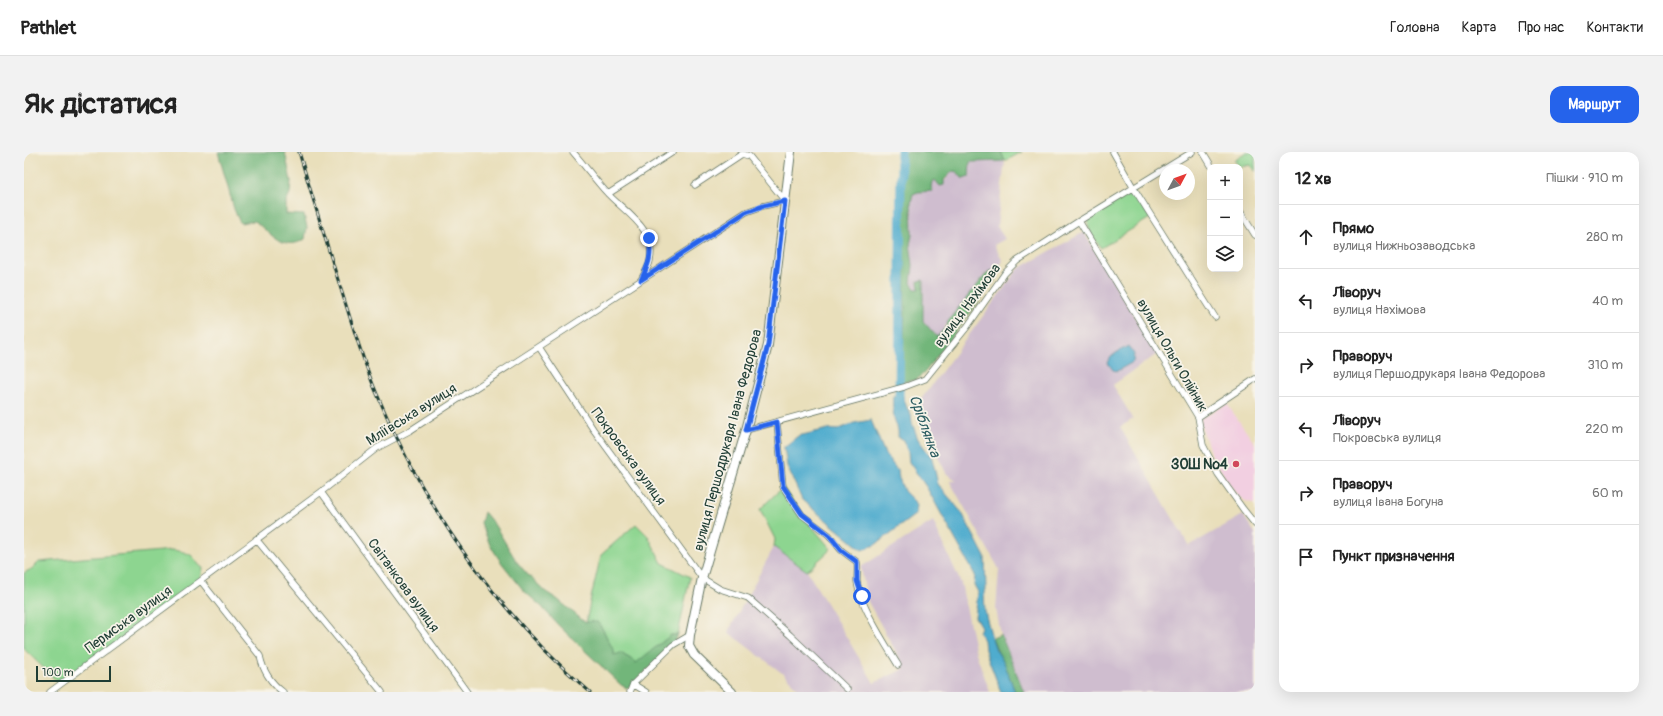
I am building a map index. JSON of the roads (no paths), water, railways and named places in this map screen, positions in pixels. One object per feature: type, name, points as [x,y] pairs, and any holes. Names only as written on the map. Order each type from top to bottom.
[{"type":"street","points":[[573,152],[608,194],[641,226],[649,238],[651,248],[650,261],[641,280]]},
{"type":"street","points":[[608,194],[673,152]]},
{"type":"street","name":"вулиця Першодрукаря Івана Федорова","points":[[732,692],[694,655],[689,646],[690,635],[702,578],[746,430],[768,345],[791,152]]},
{"type":"street","points":[[1113,152],[1215,317]]},
{"type":"street","name":"вулиця Нахімова","points":[[746,430],[925,380],[967,327],[1010,268],[1079,221],[1192,152]]},
{"type":"street","points":[[1203,152],[1210,164]]},
{"type":"street","points":[[641,280],[746,212],[785,201],[749,156],[742,154],[695,185]]},
{"type":"street","points":[[1243,216],[1255,235]]},
{"type":"street","name":"вулиця Ольги Олійник","points":[[1079,221],[1198,416],[1203,445],[1218,474],[1243,510],[1254,521]]},
{"type":"street","name":"Мліївська вулиця","points":[[202,581],[377,448],[411,430],[641,280]]},
{"type":"street","name":"Покровська вулиця","points":[[539,347],[593,429],[702,578]]},
{"type":"street","points":[[1198,416],[1255,379]]},
{"type":"street","points":[[777,422],[783,486],[802,514],[829,535],[841,550],[857,562],[857,581],[867,610],[898,665]]},
{"type":"street","name":"Світанкова вулиця","points":[[321,492],[467,692]]},
{"type":"street","points":[[256,539],[382,692]]},
{"type":"street","points":[[702,578],[720,589],[748,598],[847,689]]},
{"type":"street","points":[[202,581],[260,656],[262,667],[275,686],[283,692]]},
{"type":"street","name":"Пермська вулиця","points":[[50,692],[202,581]]},
{"type":"street","points":[[630,692],[633,684],[673,645],[690,635]]},
{"type":"street","points":[[633,684],[646,692]]},
{"type":"water","points":[[1128,346],[1134,354],[1133,362],[1117,371],[1113,370],[1108,363],[1111,357]]},
{"type":"water","points":[[902,393],[907,408],[911,414],[912,423],[918,439],[932,458],[938,484],[962,513],[985,557],[985,612],[996,650],[1004,662],[1015,692],[1001,692],[985,650],[984,640],[979,632],[981,627],[975,617],[978,592],[974,585],[975,575],[927,488],[909,462],[908,452],[903,440],[898,437],[898,429],[894,418],[893,396]]},
{"type":"water","points":[[871,420],[885,454],[898,471],[904,491],[917,504],[916,514],[875,545],[862,550],[802,500],[787,466],[784,447],[798,436],[828,429],[837,430],[854,423]]},
{"type":"waterway","name":"Сріблянка","points":[[899,404],[901,152]]},
{"type":"railway","points":[[299,152],[339,283],[368,371],[396,436],[417,477],[440,517],[494,592],[524,628],[556,661],[590,692]]},
{"type":"place","name":"ЗОШ №4","points":[[1236,464]]}]
